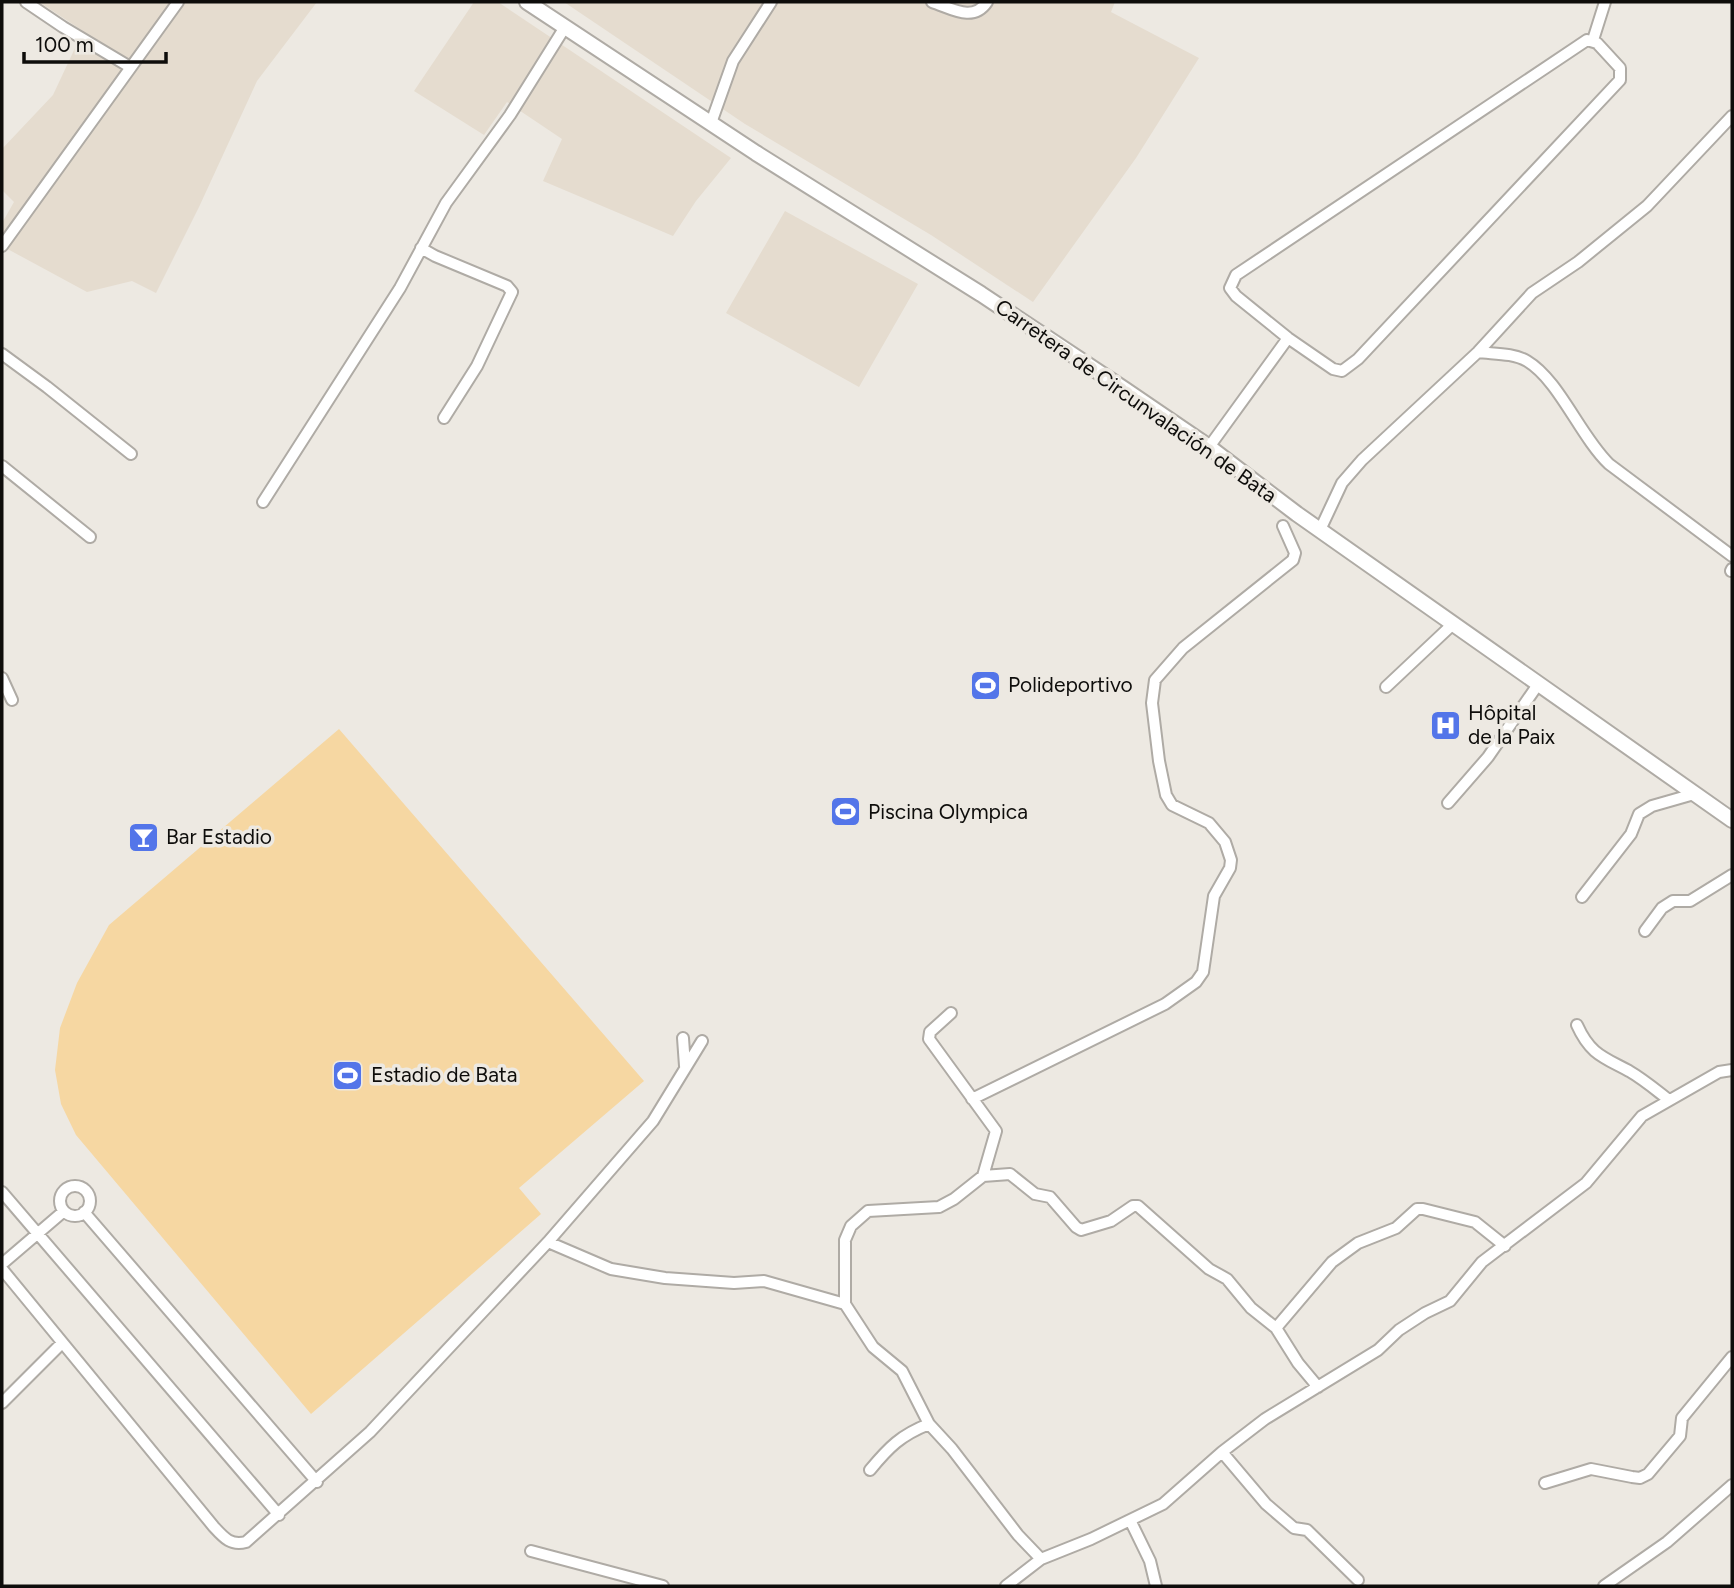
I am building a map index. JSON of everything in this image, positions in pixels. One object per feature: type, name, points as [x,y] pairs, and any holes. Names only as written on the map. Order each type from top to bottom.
[{"type":"main road","name":"Carretera de Circunvalación de Bata","points":[[527,2],[1025,323],[1209,447],[1320,530],[1732,820]]},
{"type":"street","points":[[26,2],[130,67]]},
{"type":"street","points":[[2,247],[178,2]]},
{"type":"street","points":[[711,123],[733,61],[771,2]]},
{"type":"street","points":[[932,2],[965,14],[979,11],[987,2]]},
{"type":"street","points":[[1593,40],[1605,2]]},
{"type":"street","points":[[263,502],[400,288],[446,203],[510,115],[565,27]]},
{"type":"street","points":[[1593,40],[1619,68],[1620,80],[1358,359],[1342,371],[1333,369],[1288,338],[1236,296],[1230,288],[1236,275],[1582,41],[1593,40]]},
{"type":"street","points":[[1320,530],[1342,483],[1362,460],[1478,352],[1532,293],[1578,262],[1647,206],[1732,116]]},
{"type":"street","points":[[421,248],[507,286],[512,292],[477,366],[444,418]]},
{"type":"street","points":[[1209,447],[1288,338]]},
{"type":"street","points":[[1478,352],[1526,360],[1548,380],[1596,452],[1732,556]]},
{"type":"street","points":[[2,354],[131,454]]},
{"type":"street","points":[[2,466],[90,537]]},
{"type":"street","points":[[972,1099],[1165,1004],[1196,982],[1203,972],[1214,896],[1230,868],[1230,851],[1209,823],[1172,805],[1166,795],[1152,703],[1155,680],[1183,648],[1293,560],[1295,553],[1283,526]]},
{"type":"street","points":[[1386,687],[1454,623]]},
{"type":"street","points":[[2,678],[12,700]]},
{"type":"street","points":[[1448,803],[1488,757],[1539,683]]},
{"type":"street","points":[[1582,897],[1631,834],[1639,814],[1652,806],[1694,794]]},
{"type":"street","points":[[1645,931],[1662,908],[1673,901],[1690,901],[1732,875]]},
{"type":"street","points":[[951,1013],[930,1032],[929,1038],[996,1135],[983,1176]]},
{"type":"street","points":[[1577,1025],[1584,1040],[1603,1059],[1627,1070],[1670,1100]]},
{"type":"street","points":[[684,1038],[685,1066]]},
{"type":"street","points":[[64,1211],[2,1267],[226,1540],[237,1544],[246,1542],[317,1482],[370,1432],[548,1242],[653,1121],[702,1041]]},
{"type":"street","points":[[1006,1586],[1041,1559],[1091,1539],[1163,1503],[1265,1419],[1378,1350],[1416,1318],[1450,1301],[1482,1262],[1581,1187],[1637,1120],[1719,1072],[1732,1070]]},
{"type":"street","points":[[1041,1559],[1018,1535],[952,1449],[929,1424],[902,1371],[873,1347],[845,1304],[845,1240],[850,1226],[868,1211],[940,1206],[954,1199],[983,1176],[1000,1174],[1014,1175],[1035,1194],[1050,1197],[1081,1230],[1111,1221],[1133,1206],[1138,1206],[1209,1269],[1227,1279],[1251,1308],[1276,1328],[1298,1363],[1318,1387]]},
{"type":"street","points":[[69,1186],[78,1186],[89,1195],[89,1205],[84,1212],[71,1215],[64,1211],[60,1202],[62,1193],[69,1186]]},
{"type":"street","points":[[2,1192],[279,1515]]},
{"type":"street","points":[[1276,1328],[1332,1262],[1358,1243],[1396,1228],[1417,1209],[1475,1222],[1505,1246]]},
{"type":"street","points":[[84,1212],[317,1482]]},
{"type":"street","points":[[548,1242],[611,1269],[665,1278],[734,1283],[764,1281],[845,1304]]},
{"type":"street","points":[[2,1403],[62,1343]]},
{"type":"street","points":[[1545,1483],[1591,1469],[1632,1478],[1648,1474],[1680,1436],[1682,1418],[1732,1357]]},
{"type":"street","points":[[870,1470],[897,1440],[908,1432],[929,1424]]},
{"type":"street","points":[[1222,1452],[1266,1504],[1294,1528],[1307,1530],[1358,1580]]},
{"type":"street","points":[[1604,1586],[1671,1538],[1732,1485]]},
{"type":"street","points":[[1130,1520],[1150,1560],[1156,1586]]},
{"type":"street","points":[[531,1551],[663,1586]]},
{"type":"shaded area","points":[[39,2],[317,2],[257,81],[156,293],[132,281],[87,292],[2,246],[2,223],[14,202],[2,190],[2,149],[53,95],[83,31]]},
{"type":"shaded area","points":[[474,2],[498,2],[731,158],[696,201],[673,236],[543,181],[562,139],[507,102],[484,135],[414,91]]},
{"type":"shaded area","points":[[564,2],[1115,2],[1111,12],[1199,58],[1136,158],[1033,302],[931,235],[745,124]]},
{"type":"shaded area","points":[[785,211],[918,284],[859,387],[726,313]]},
{"type":"shaded area","name":"Estadio de Bata","points":[[339,729],[644,1081],[519,1188],[541,1214],[311,1414],[76,1135],[61,1104],[55,1070],[60,1028],[77,983],[109,925]]},
{"type":"place","name":"Polideportivo","points":[[985,685]]},
{"type":"place","name":"Hôpital de la Paix","points":[[1445,725]]},
{"type":"place","name":"Piscina Olympica","points":[[845,812]]},
{"type":"place","name":"Bar Estadio","points":[[143,837]]},
{"type":"place","name":"Estadio de Bata","points":[[348,1075]]}]
